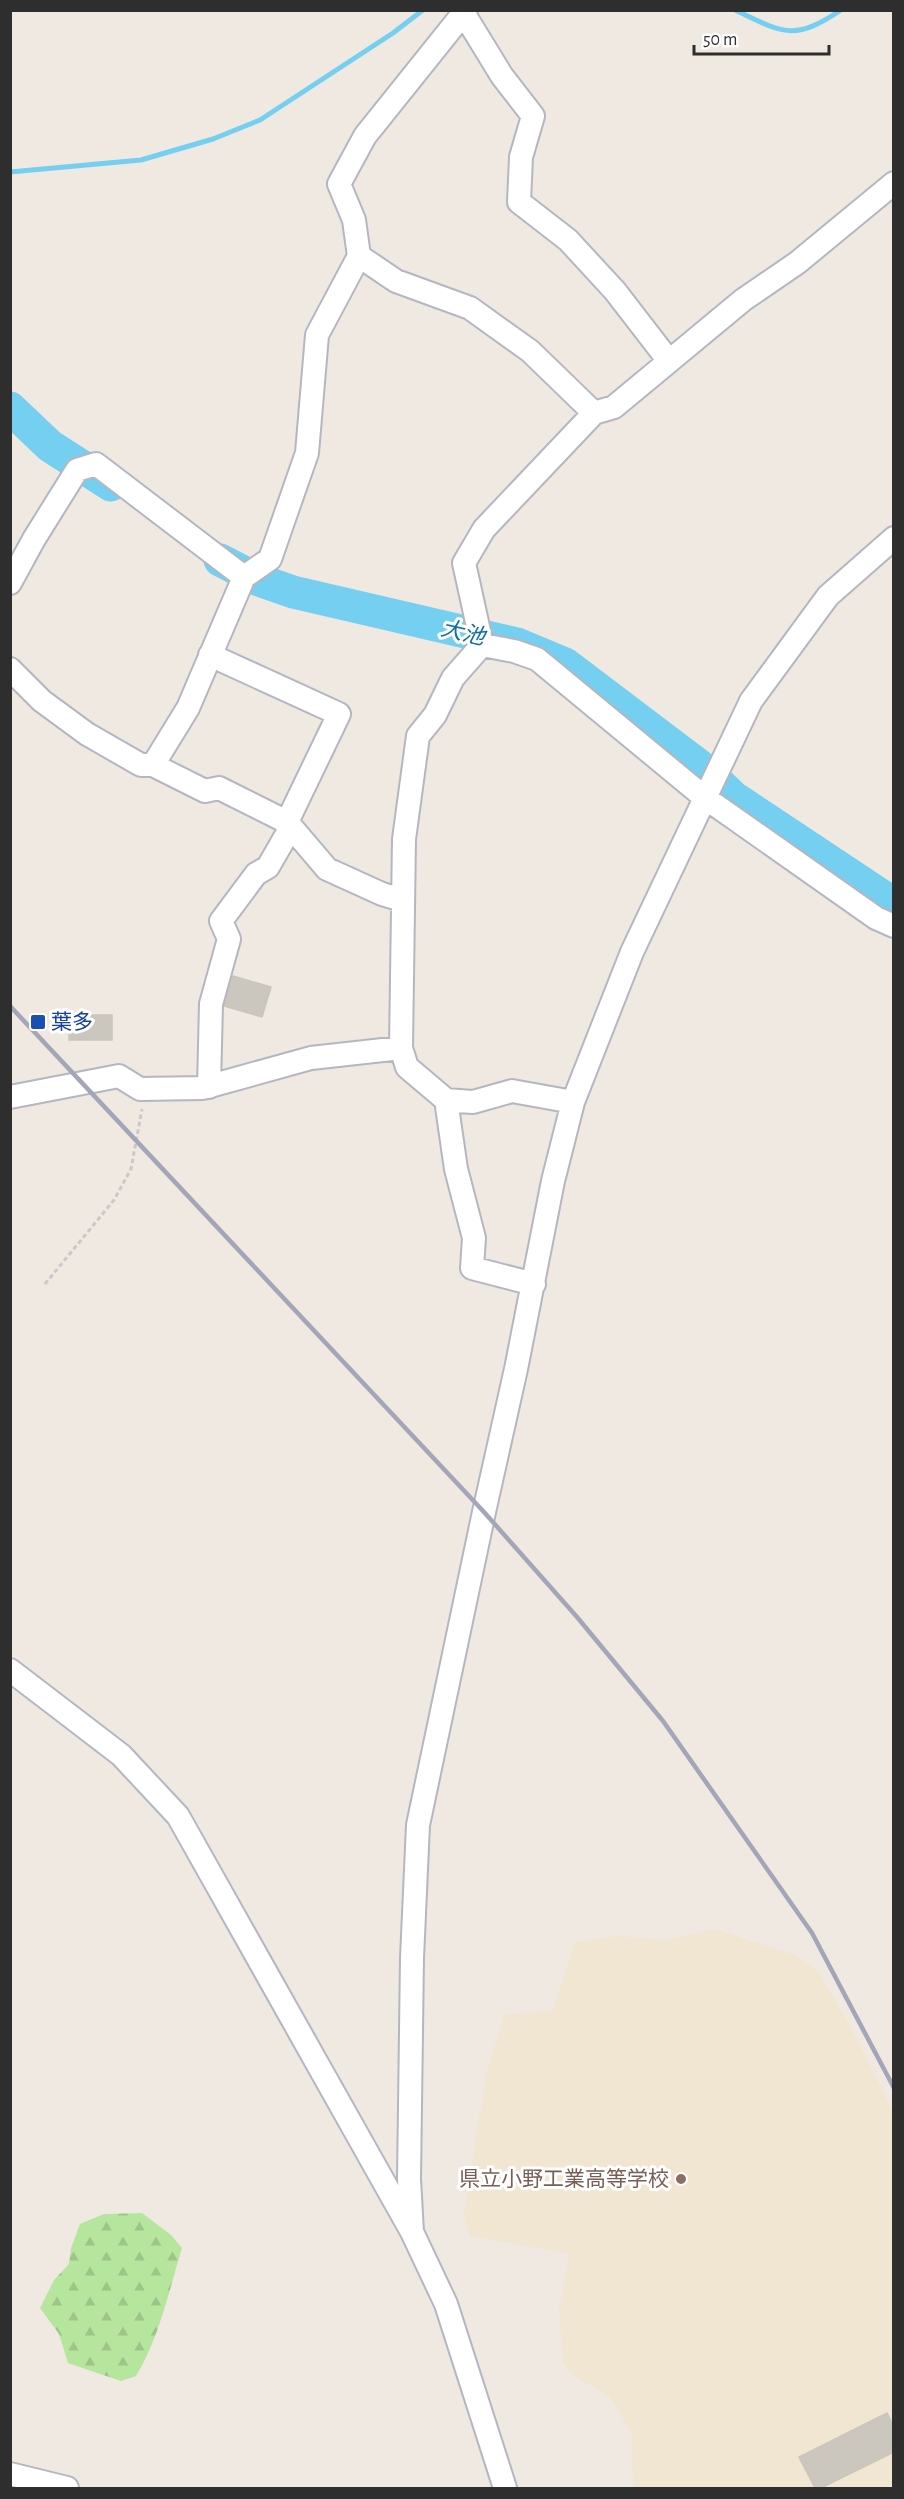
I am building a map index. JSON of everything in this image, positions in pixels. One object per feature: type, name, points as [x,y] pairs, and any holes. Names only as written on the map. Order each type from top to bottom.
[{"type":"street","points":[[153,765],[188,708],[244,577],[270,559],[308,453],[317,335],[359,256],[354,219],[339,184],[365,136],[465,12],[502,76],[533,117],[521,157],[519,202],[568,240],[615,291],[669,361]]},
{"type":"street","points":[[483,645],[464,563],[484,530],[594,413],[614,407],[743,300],[797,263],[894,183]]},
{"type":"street","points":[[359,256],[396,281],[470,308],[530,351],[594,413]]},
{"type":"street","points":[[10,583],[77,470],[96,464],[244,577]]},
{"type":"street","points":[[412,2232],[409,2167],[412,1958],[418,1825],[534,1284],[553,1181],[573,1102],[632,952],[751,701],[828,596],[894,538]]},
{"type":"street","points":[[483,645],[514,651],[537,659],[704,797],[876,918],[894,926]]},
{"type":"street","points":[[483,645],[453,678],[435,715],[418,736],[404,839],[401,1048],[407,1067],[446,1100],[473,1102],[512,1091],[573,1102]]},
{"type":"street","points":[[209,1087],[211,1004],[229,939],[221,921],[256,874],[268,867],[339,714],[210,655]]},
{"type":"street","points":[[10,669],[42,701],[87,734],[141,765],[153,765],[205,791],[219,788],[289,824],[327,869],[382,894],[402,900]]},
{"type":"street","points":[[10,1097],[119,1076],[140,1089],[209,1087],[311,1058],[401,1048]]},
{"type":"street","points":[[446,1100],[456,1169],[474,1238],[471,1268],[534,1284]]},
{"type":"street","points":[[10,1670],[122,1755],[178,1816],[412,2232],[446,2304],[505,2488]]},
{"type":"street","points":[[10,2474],[67,2488]]},
{"type":"path","points":[[45,1284],[114,1200],[132,1169],[142,1112],[140,1089]]},
{"type":"shaded area","name":"県立小野工業高等学校","points":[[715,1929],[797,1956],[819,1973],[850,2026],[893,2112],[893,2488],[633,2488],[632,2433],[609,2396],[576,2377],[563,2364],[559,2308],[570,2254],[470,2236],[464,2216],[475,2142],[487,2071],[505,2014],[553,2011],[575,1942],[619,1936],[666,1940]]},
{"type":"green space","points":[[142,2213],[171,2235],[182,2248],[151,2346],[136,2376],[121,2381],[68,2363],[59,2334],[40,2308],[54,2280],[69,2264],[71,2248],[80,2224],[104,2214]]},
{"type":"building","points":[[233,976],[271,987],[262,1017],[224,1006]]},
{"type":"building","points":[[69,1015],[112,1015],[112,1040],[69,1040]]},
{"type":"building","points":[[887,2413],[894,2427],[894,2452],[821,2488],[815,2488],[799,2457]]},
{"type":"waterway","points":[[10,172],[141,160],[213,139],[260,120],[393,33],[423,10]]},
{"type":"waterway","points":[[735,10],[777,29],[788,31],[811,27],[841,10]]},
{"type":"waterway","name":"大池","points":[[10,408],[50,446],[111,485]]},
{"type":"waterway","name":"大池","points":[[220,560],[259,580],[293,592],[517,644],[565,664],[705,770],[733,797],[894,904]]},
{"type":"railway","points":[[10,1006],[484,1512],[577,1617],[663,1721],[812,1933],[894,2088]]},
{"type":"place","name":"葉多","points":[[38,1022]]},
{"type":"place","name":"県立小野工業高等学校","points":[[681,2179]]}]
